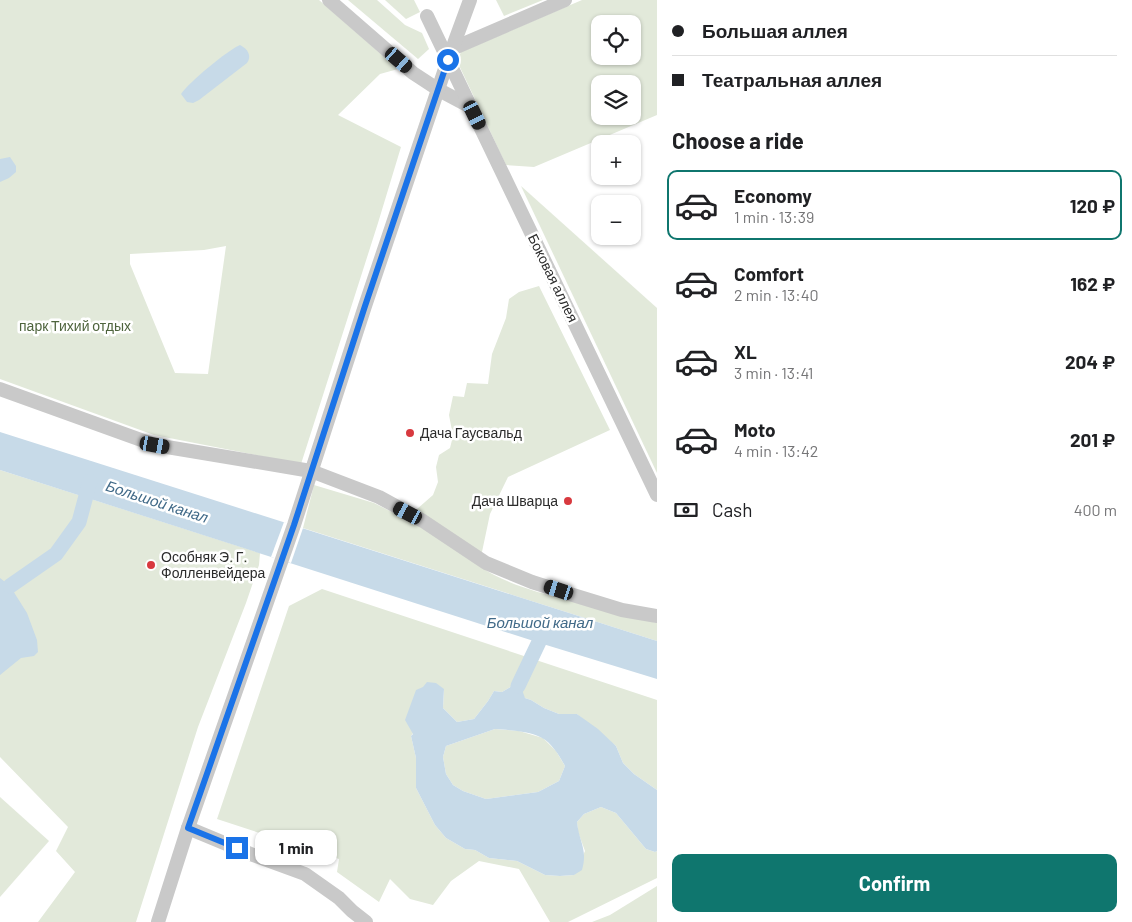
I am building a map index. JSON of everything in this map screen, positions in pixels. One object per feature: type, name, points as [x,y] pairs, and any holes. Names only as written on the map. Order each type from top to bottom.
[{"type":"street","points":[[329,0],[413,73],[470,107]]},
{"type":"street","points":[[158,922],[188,828],[294,525],[369,293],[470,0]]},
{"type":"street","points":[[451,54],[565,0]]},
{"type":"street","name":"Боковая аллея","points":[[427,16],[440,42],[451,54],[470,107],[657,495]]},
{"type":"street","points":[[0,389],[155,445],[311,471],[379,497],[423,521],[486,563],[532,582],[622,610],[657,616]]},
{"type":"street","points":[[188,828],[305,874],[339,898],[353,917],[366,922]]},
{"type":"green space","name":"парк Тихий отдых","points":[[0,0],[319,0],[398,69],[380,74],[338,115],[401,147],[301,464],[154,435],[0,379]],"holes":[[[226,246],[208,374],[175,373],[130,264],[130,254],[204,250]]]},
{"type":"green space","points":[[348,0],[377,0],[405,25],[422,33],[429,49],[418,59]]},
{"type":"green space","points":[[385,0],[414,0],[420,12],[406,19]]},
{"type":"green space","points":[[496,0],[543,0],[504,16]]},
{"type":"green space","points":[[582,0],[657,0],[657,115],[641,122],[641,75],[591,75],[591,125],[633,125],[610,135],[591,135],[591,143],[534,167],[506,165],[457,61],[461,52]]},
{"type":"green space","points":[[521,186],[657,308],[657,473]]},
{"type":"green space","points":[[539,286],[610,430],[508,477],[490,514],[479,566],[511,583],[657,623],[657,641],[303,528],[314,485],[374,503],[418,525],[415,516],[417,509],[433,495],[438,482],[436,467],[439,455],[450,448],[453,436],[449,415],[453,396],[464,397],[467,383],[488,384],[492,354],[506,318],[509,299],[519,292]]},
{"type":"green space","points":[[0,470],[260,553],[259,565],[246,603],[198,727],[136,922],[38,922],[75,872],[56,851],[68,827],[0,757]]},
{"type":"green space","points":[[322,589],[657,700],[657,790],[634,774],[623,763],[616,746],[577,714],[559,714],[544,708],[525,698],[512,686],[502,692],[494,691],[474,719],[457,722],[443,708],[444,689],[411,736],[416,758],[416,788],[435,825],[446,838],[465,849],[475,850],[489,858],[517,861],[545,875],[574,875],[585,851],[578,832],[577,822],[584,814],[601,807],[616,813],[646,849],[657,851],[657,878],[568,922],[550,922],[519,869],[479,861],[451,881],[433,905],[410,899],[390,879],[379,902],[337,872],[339,859],[217,819],[289,606]]},
{"type":"green space","points":[[495,729],[519,731],[543,738],[556,751],[565,766],[559,781],[538,792],[486,799],[463,791],[453,785],[446,774],[443,757],[446,746]]},
{"type":"green space","points":[[0,797],[49,841],[0,897]]},
{"type":"green space","points":[[657,886],[657,922],[592,922],[610,915]]},
{"type":"water","points":[[240,45],[248,53],[247,63],[199,100],[193,103],[187,102],[181,94],[185,89],[218,60]]},
{"type":"water","points":[[10,157],[16,166],[16,172],[0,182],[0,159]]},
{"type":"water","name":"Большой канал","points":[[0,432],[657,641],[657,679],[0,470]]},
{"type":"water","points":[[0,578],[10,586],[27,613],[37,640],[38,652],[34,656],[21,658],[0,675]]},
{"type":"water","points":[[427,682],[436,683],[444,689],[443,708],[457,722],[474,719],[494,691],[502,692],[512,686],[521,687],[525,698],[544,708],[559,714],[577,714],[598,729],[616,746],[623,763],[634,774],[657,790],[657,851],[646,849],[616,813],[601,807],[584,814],[577,822],[584,851],[584,863],[582,870],[574,875],[545,875],[517,861],[489,858],[475,850],[465,849],[446,838],[435,825],[416,788],[416,758],[411,736],[413,734],[405,720],[416,690],[423,687]],"holes":[[[495,729],[532,734],[549,743],[565,766],[559,781],[538,792],[486,799],[463,791],[453,785],[446,774],[443,757],[446,746]]]},
{"type":"pier","points":[[284,522],[303,528],[291,563],[271,557]]},
{"type":"waterway","points":[[10,586],[56,554],[79,522],[90,481]]},
{"type":"waterway","points":[[518,686],[547,625]]},
{"type":"place","name":"Дача Гаусвальд","points":[[410,433]]},
{"type":"place","name":"Дача Шварца","points":[[568,501]]},
{"type":"place","name":"Особняк Э. Г. Фолленвейдера","points":[[151,565]]},
{"type":"route","points":[[237,848],[188,828],[294,525],[448,60]]}]
